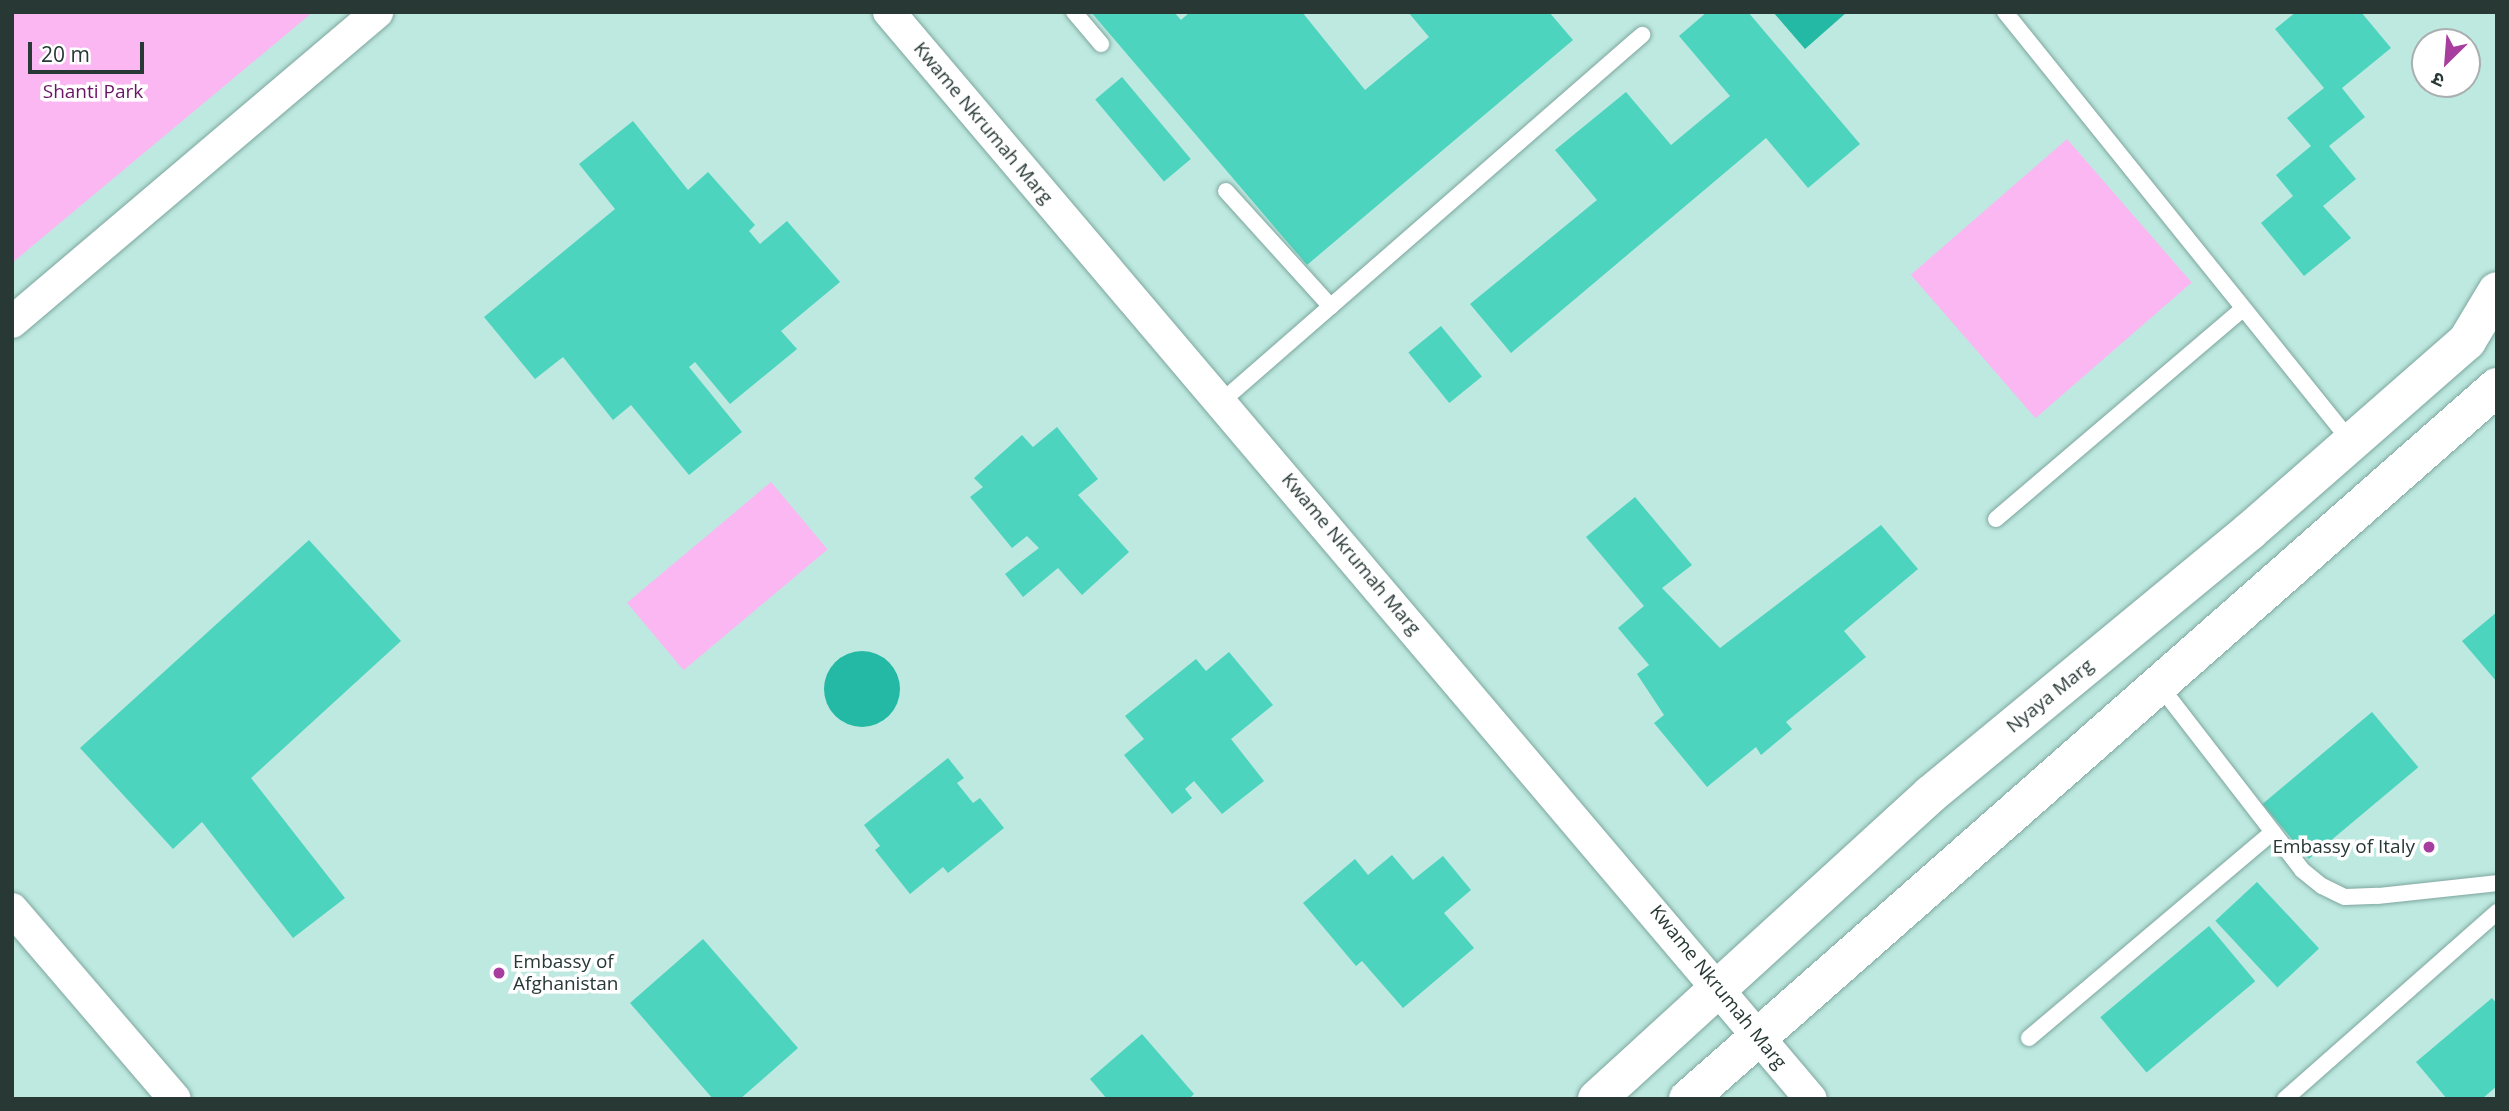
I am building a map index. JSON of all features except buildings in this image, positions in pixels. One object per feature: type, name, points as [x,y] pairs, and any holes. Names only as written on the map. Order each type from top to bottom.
[{"type":"street","points":[[12,322],[377,12]]},
{"type":"street","name":"Kwame Nkrumah Marg","points":[[889,12],[1720,987],[1759,1039],[1811,1099]]},
{"type":"street","name":"Nyaya Marg","points":[[1597,1099],[1931,794],[2352,443],[2467,341],[2497,291]]},
{"type":"street","points":[[1688,1099],[2497,387]]},
{"type":"street","points":[[12,909],[175,1099]]},
{"type":"lane","points":[[1074,12],[1101,44]]},
{"type":"lane","points":[[2005,12],[2242,310],[2352,443]]},
{"type":"lane","points":[[1222,402],[1642,35]]},
{"type":"lane","points":[[1226,191],[1331,307]]},
{"type":"lane","points":[[1996,519],[2242,310]]},
{"type":"lane","points":[[2160,686],[2302,870],[2345,897],[2497,883]]},
{"type":"lane","points":[[2029,1038],[2273,832]]},
{"type":"lane","points":[[2285,1099],[2497,912]]},
{"type":"green space","name":"Shanti Park","points":[[12,12],[313,12],[12,263]]},
{"type":"green space","points":[[2067,139],[2192,282],[2035,418],[1911,275]]},
{"type":"green space","points":[[771,482],[828,549],[684,670],[627,603]]},
{"type":"shaded area","points":[[1773,12],[1847,12],[1805,49]]},
{"type":"shaded area","points":[[855,651],[869,651],[883,657],[894,668],[900,689],[897,704],[889,716],[869,727],[855,727],[841,721],[830,710],[824,696],[824,682],[830,668],[841,657]]},
{"type":"place","name":"Embassy of Italy","points":[[2429,847]]},
{"type":"place","name":"Embassy of Afghanistan","points":[[499,973]]}]
